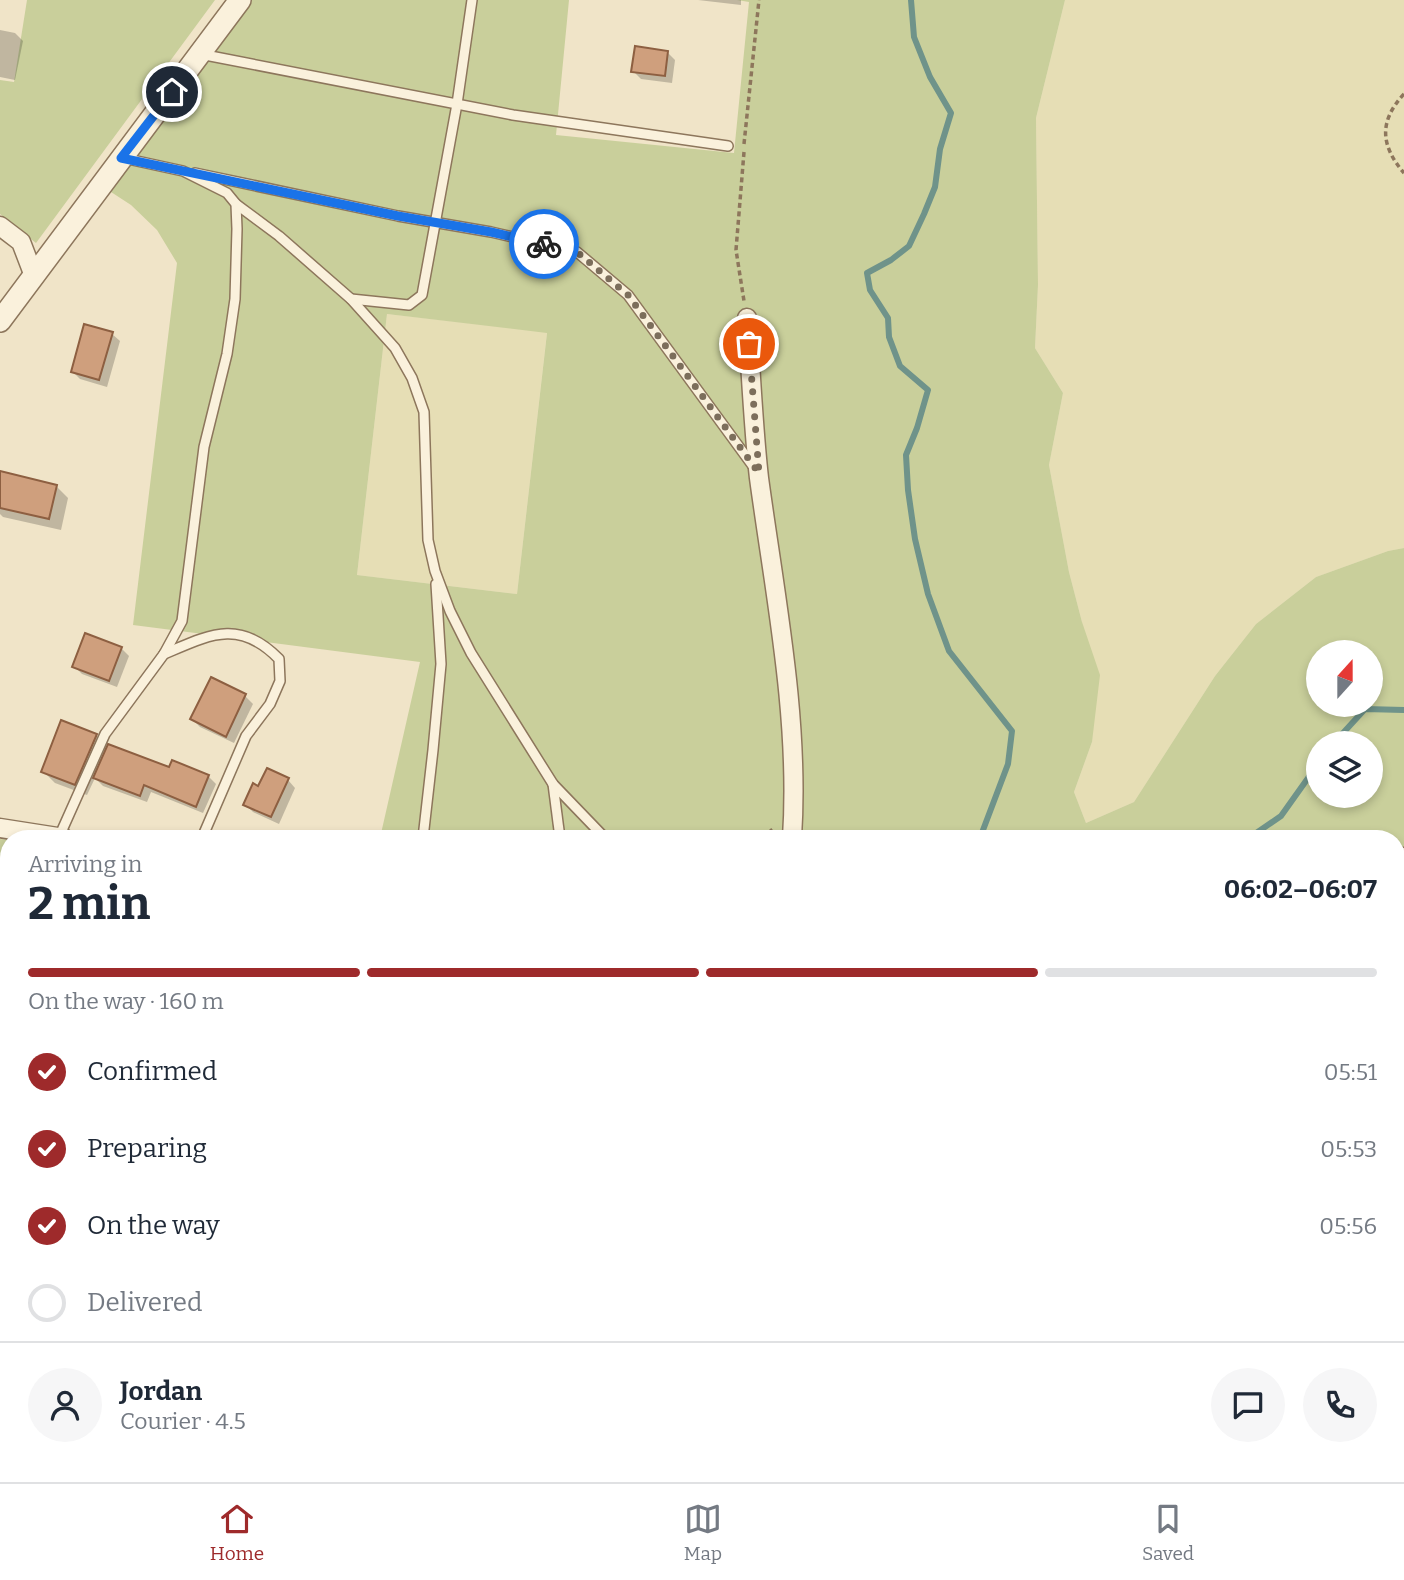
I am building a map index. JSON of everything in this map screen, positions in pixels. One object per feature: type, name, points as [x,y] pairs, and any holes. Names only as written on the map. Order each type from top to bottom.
[{"type":"street","points":[[0,321],[240,0]]},
{"type":"street","points":[[0,226],[21,242],[34,276]]},
{"type":"street","points":[[747,318],[759,473],[791,718],[792,830]]},
{"type":"lane","points":[[351,299],[409,305],[422,295],[457,104],[472,0]]},
{"type":"lane","points":[[200,54],[527,117],[728,146]]},
{"type":"lane","points":[[121,158],[398,216],[491,232],[577,252],[628,295],[759,473]]},
{"type":"lane","points":[[183,171],[227,193],[236,204],[279,236],[351,299],[395,348],[412,378],[424,412],[428,540],[435,571],[450,611],[471,653],[553,784],[597,830]]},
{"type":"lane","points":[[65,830],[105,734],[164,654],[182,621],[204,447],[227,354],[234,299],[236,204]]},
{"type":"lane","points":[[424,830],[441,664],[435,571]]},
{"type":"lane","points":[[164,654],[220,634],[240,634],[268,648],[279,659],[280,681],[270,704],[246,736],[205,830]]},
{"type":"lane","points":[[553,784],[559,830]]},
{"type":"path","points":[[747,318],[736,250],[759,0]]},
{"type":"path","points":[[1404,94],[1389,114],[1385,140],[1404,173]]},
{"type":"shaded area","points":[[1065,0],[1404,0],[1404,548],[1388,551],[1316,577],[1256,624],[1215,676],[1134,802],[1086,823],[1074,792],[1092,742],[1082,622],[1069,572],[1049,465],[1063,393],[1035,348],[1038,285],[1036,118]]},
{"type":"shaded area","points":[[387,314],[547,332],[517,594],[357,575]]},
{"type":"green space","points":[[27,0],[215,0],[36,243],[0,214],[0,80],[14,82]]},
{"type":"green space","points":[[250,0],[569,0],[556,135],[734,153],[749,2],[737,0],[1065,0],[1036,118],[1038,285],[1035,348],[1063,393],[1049,465],[1069,572],[1100,675],[1092,742],[1074,792],[1086,823],[1134,802],[1215,676],[1256,624],[1316,577],[1388,551],[1404,548],[1404,830],[382,830],[420,662],[133,625],[177,263],[157,230],[131,205],[111,192]],"holes":[[[387,314],[547,333],[517,594],[357,575]]]},
{"type":"building","points":[[635,46],[668,51],[665,76],[631,72]]},
{"type":"building","points":[[84,324],[113,332],[99,380],[71,372]]},
{"type":"building","points":[[0,471],[57,485],[49,519],[0,508]]},
{"type":"building","points":[[85,633],[122,647],[109,681],[72,667]]},
{"type":"building","points":[[211,677],[246,694],[226,737],[190,719]]},
{"type":"building","points":[[61,720],[97,734],[75,785],[41,772]]},
{"type":"building","points":[[108,744],[169,767],[172,760],[209,775],[196,807],[144,785],[140,796],[93,778]]},
{"type":"building","points":[[267,768],[289,778],[271,817],[243,805],[253,783],[258,786]]},
{"type":"waterway","points":[[911,0],[914,37],[930,77],[951,113],[940,149],[935,187],[909,246],[867,273],[870,290],[888,318],[889,337],[900,366],[928,390],[906,455],[915,539],[928,594],[949,651],[1012,731],[1008,764],[983,830]]},
{"type":"waterway","points":[[1345,731],[1365,709],[1404,710]]},
{"type":"waterway","points":[[1261,830],[1281,816],[1306,781]]},
{"type":"way so far","points":[[544,244],[577,252],[628,295],[759,473],[749,344]]},
{"type":"route","points":[[172,92],[121,158],[544,244]]}]
